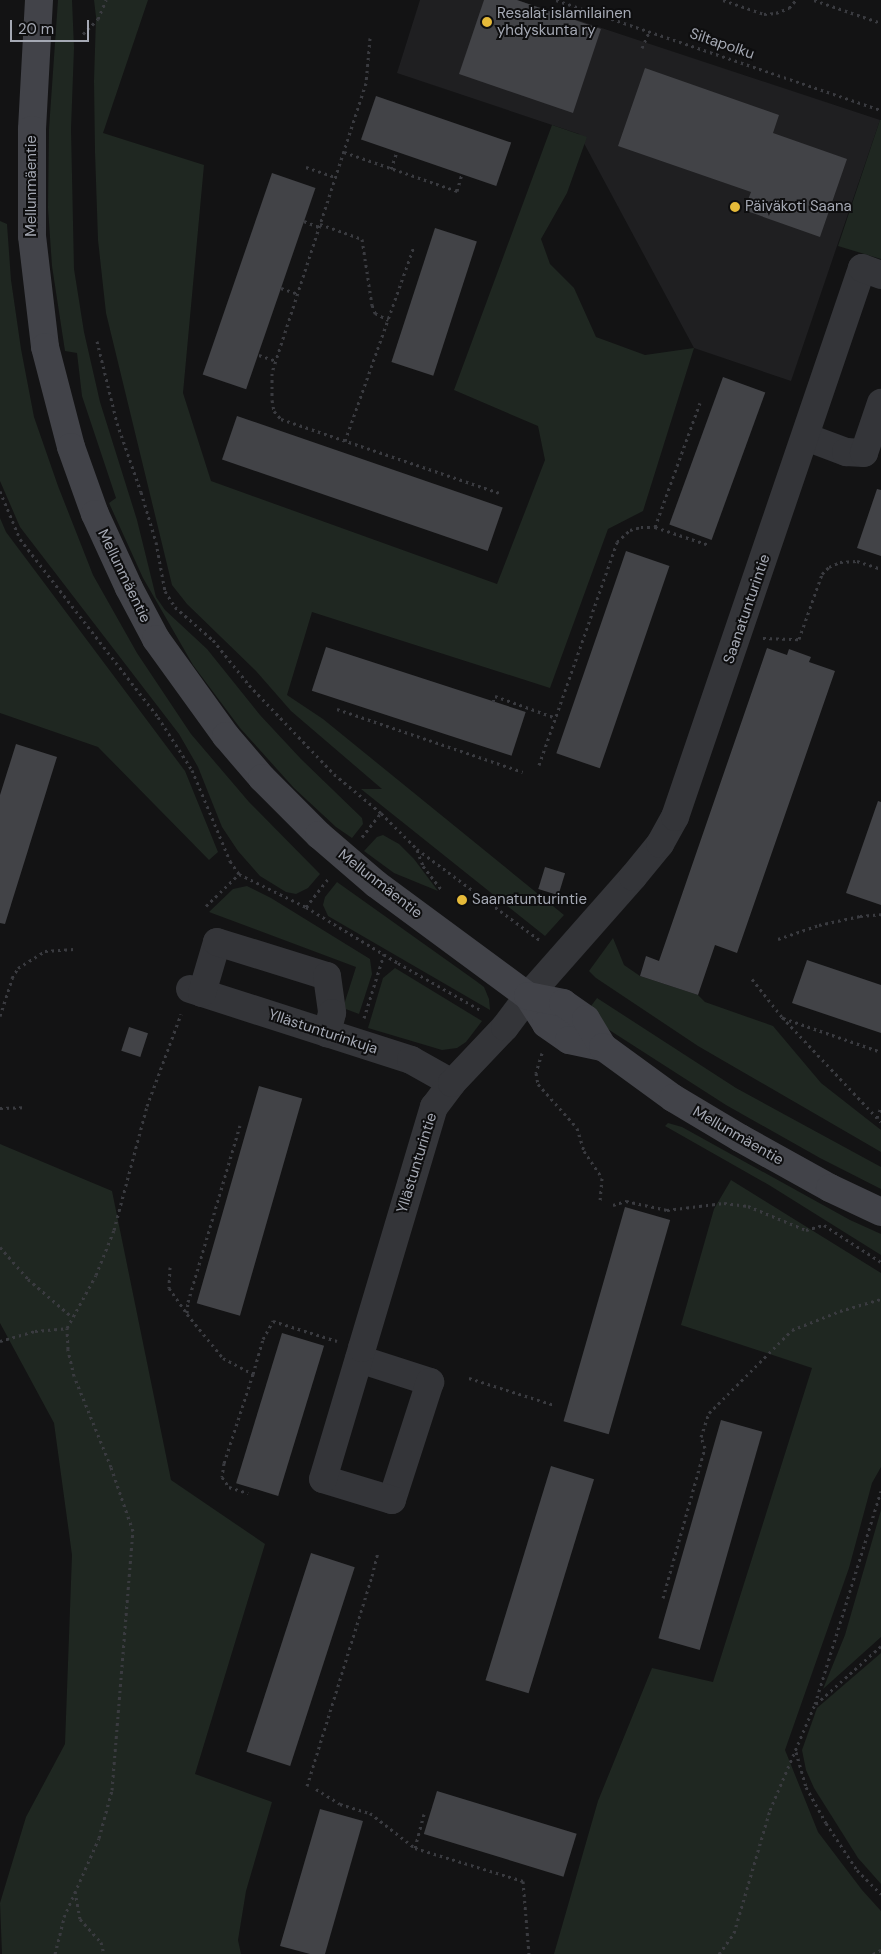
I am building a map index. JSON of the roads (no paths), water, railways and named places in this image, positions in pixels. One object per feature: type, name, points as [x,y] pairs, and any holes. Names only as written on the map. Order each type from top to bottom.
[{"type":"main road","name":"Mellunmäentie","points":[[40,0],[32,130],[32,236],[45,347],[71,448],[95,514],[129,588],[156,639],[226,736],[262,778],[319,835],[376,884],[528,996],[546,1024],[569,1040],[603,1047],[673,1098],[740,1138],[830,1188],[881,1212]]},
{"type":"street","name":"Saanatunturintie","points":[[528,996],[660,844],[675,817],[862,268],[881,275]]},
{"type":"street","points":[[806,437],[846,452],[864,453],[881,403]]},
{"type":"street","name":"Yllästunturinkuja","points":[[327,1033],[332,1013],[327,976],[217,942],[196,991],[411,1060],[452,1083]]},
{"type":"street","name":"Yllästunturintie","points":[[360,1354],[430,1382],[392,1500],[323,1479],[360,1354],[434,1107],[452,1083],[505,1027],[528,996]]},
{"type":"place","name":"Resalat islamilainen yhdyskunta ry","points":[[487,22]]},
{"type":"place","name":"Päiväkoti Saana","points":[[735,207]]},
{"type":"place","name":"Saanatunturintie","points":[[462,900]]}]
